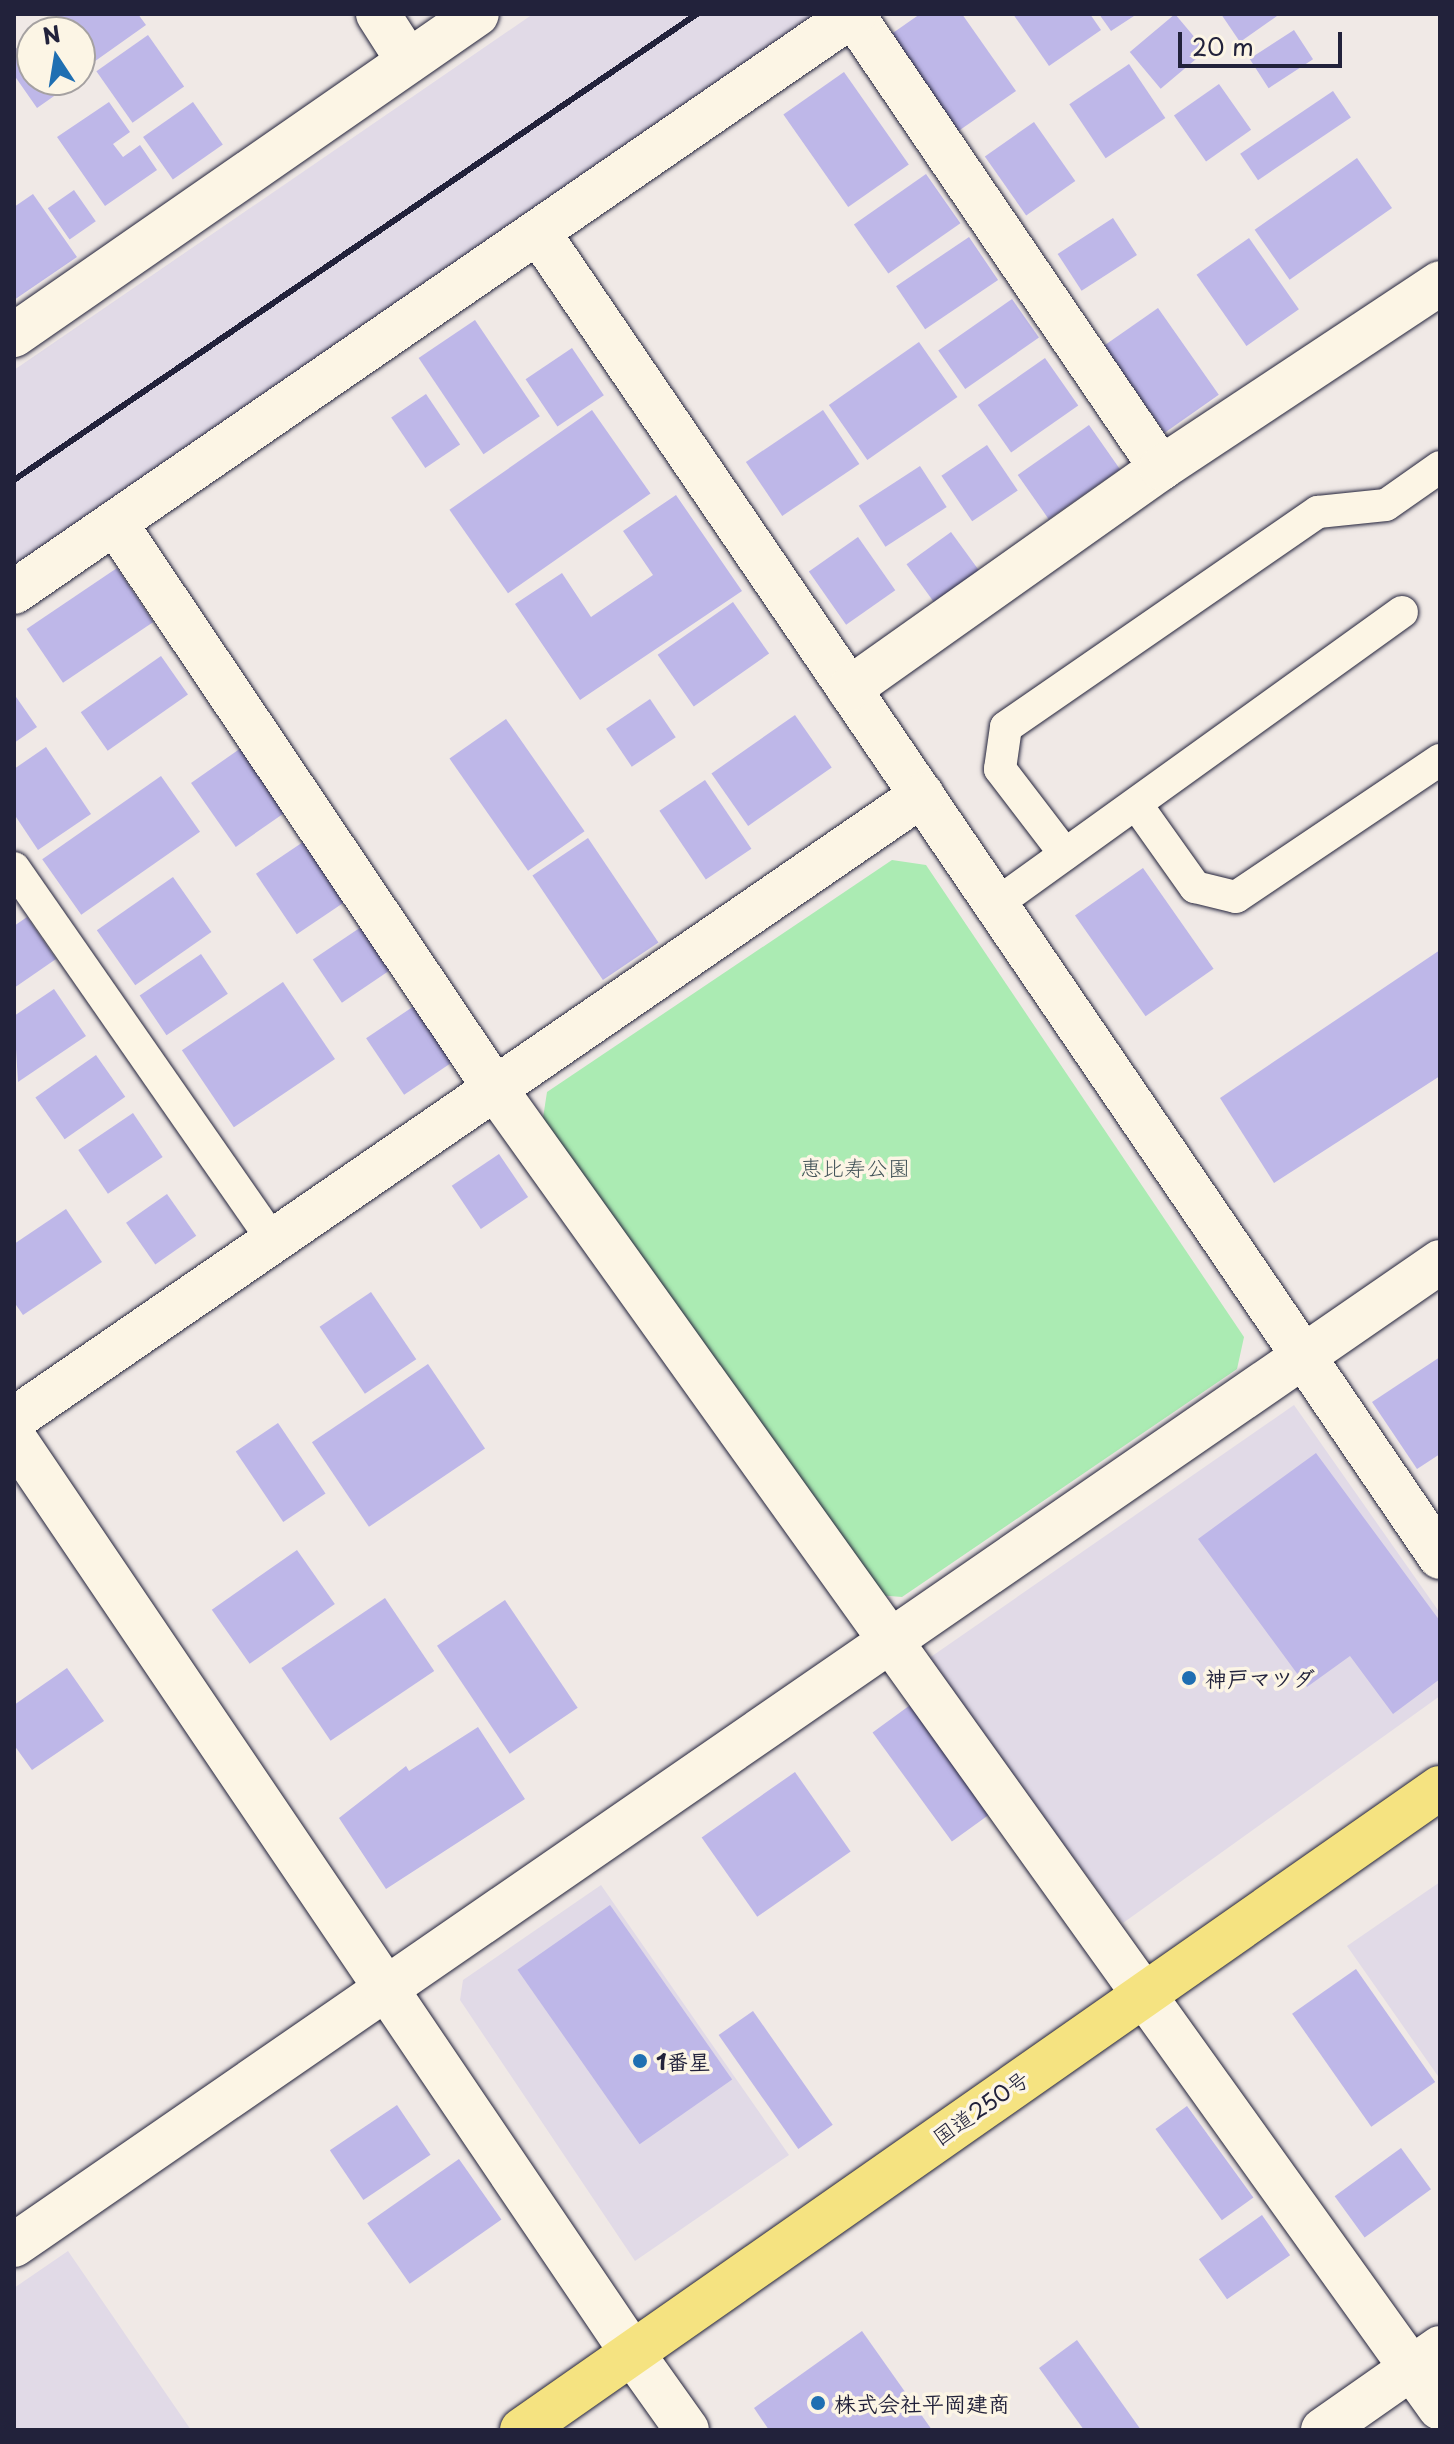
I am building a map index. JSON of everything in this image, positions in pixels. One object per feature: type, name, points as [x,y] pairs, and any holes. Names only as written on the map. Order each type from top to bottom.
[{"type":"highway","name":"国道250号","points":[[522,2430],[1140,1993],[1440,1788]]},
{"type":"street","points":[[378,14],[408,61]]},
{"type":"street","points":[[14,335],[477,14]]},
{"type":"street","points":[[14,592],[854,14],[1161,468]]},
{"type":"street","points":[[538,232],[1440,1557]]},
{"type":"street","points":[[849,689],[1161,468],[1440,283]]},
{"type":"street","points":[[115,523],[496,1090],[1140,1993],[1426,2358],[1440,2408]]},
{"type":"street","points":[[14,1419],[271,1238],[496,1090],[922,795]]},
{"type":"street","points":[[14,2245],[1440,1262]]},
{"type":"street","points":[[14,1438],[687,2430]]},
{"type":"street","points":[[1323,2430],[1426,2358]]},
{"type":"lane","points":[[1065,854],[1000,769],[1006,727],[1318,512],[1386,505],[1440,467]]},
{"type":"lane","points":[[996,904],[1402,612]]},
{"type":"lane","points":[[1136,804],[1195,887],[1236,897],[1440,760]]},
{"type":"lane","points":[[14,868],[271,1238]]},
{"type":"shaded area","points":[[533,14],[822,14],[14,570],[14,370]]},
{"type":"shaded area","name":"神戸マツダ","points":[[1294,1405],[1440,1613],[1440,1696],[1123,1923],[925,1661]]},
{"type":"shaded area","points":[[1440,1882],[1440,2079],[1347,1946]]},
{"type":"shaded area","points":[[601,1885],[789,2155],[635,2261],[460,2000],[463,1980]]},
{"type":"shaded area","points":[[68,2251],[191,2430],[14,2430],[14,2288]]},
{"type":"green space","name":"恵比寿公園","points":[[892,860],[926,865],[1244,1337],[1237,1369],[902,1597],[877,1595],[543,1118],[547,1092]]},
{"type":"building","points":[[56,14],[138,14],[146,25],[96,60],[96,16]]},
{"type":"building","points":[[920,14],[962,14],[1016,91],[957,132],[890,35]]},
{"type":"building","points":[[1013,14],[1090,14],[1101,30],[1049,66]]},
{"type":"building","points":[[1099,14],[1137,14],[1111,31]]},
{"type":"building","points":[[1175,14],[1206,51],[1161,89],[1130,52]]},
{"type":"building","points":[[1221,14],[1275,14],[1277,16],[1240,42]]},
{"type":"building","points":[[1294,30],[1313,59],[1269,88],[1250,59]]},
{"type":"building","points":[[148,35],[184,87],[133,123],[96,71]]},
{"type":"building","points":[[16,49],[16,78],[14,75]]},
{"type":"building","points":[[1129,64],[1165,118],[1106,158],[1069,104]]},
{"type":"building","points":[[844,72],[909,165],[848,207],[783,114]]},
{"type":"building","points":[[1219,84],[1251,130],[1206,161],[1174,116]]},
{"type":"building","points":[[1333,91],[1351,118],[1258,180],[1240,154]]},
{"type":"building","points":[[29,96],[54,96],[37,108]]},
{"type":"building","points":[[109,102],[130,132],[113,144],[123,157],[140,145],[157,170],[105,206],[57,137]]},
{"type":"building","points":[[193,102],[223,145],[173,180],[143,137]]},
{"type":"building","points":[[1034,122],[1075,181],[1026,215],[985,156]]},
{"type":"building","points":[[1357,158],[1392,208],[1290,280],[1255,230]]},
{"type":"building","points":[[926,174],[960,223],[888,274],[854,224]]},
{"type":"building","points":[[74,190],[96,221],[70,239],[48,208]]},
{"type":"building","points":[[33,194],[77,257],[14,300],[14,207]]},
{"type":"building","points":[[1113,218],[1137,255],[1082,291],[1058,254]]},
{"type":"building","points":[[969,237],[998,280],[925,329],[896,286]]},
{"type":"building","points":[[1249,238],[1299,309],[1246,346],[1197,275]]},
{"type":"building","points":[[1012,299],[1039,338],[965,389],[938,351]]},
{"type":"building","points":[[1158,308],[1219,395],[1165,433],[1104,346]]},
{"type":"building","points":[[475,320],[540,416],[483,454],[419,358]]},
{"type":"building","points":[[919,342],[957,397],[867,460],[829,405]]},
{"type":"building","points":[[572,348],[604,395],[557,427],[526,379]]},
{"type":"building","points":[[1045,358],[1078,406],[1011,453],[978,405]]},
{"type":"building","points":[[426,394],[460,445],[425,468],[391,417]]},
{"type":"building","points":[[592,410],[651,494],[508,593],[449,510]]},
{"type":"building","points":[[823,410],[859,464],[782,516],[746,462]]},
{"type":"building","points":[[1089,425],[1120,469],[1049,519],[1018,475]]},
{"type":"building","points":[[987,445],[1018,491],[972,521],[941,476]]},
{"type":"building","points":[[920,466],[947,507],[885,547],[859,506]]},
{"type":"building","points":[[676,495],[742,591],[580,700],[515,604],[562,573],[591,617],[653,575],[623,531]]},
{"type":"building","points":[[951,532],[979,571],[935,603],[907,564]]},
{"type":"building","points":[[858,537],[895,590],[846,625],[809,571]]},
{"type":"building","points":[[117,568],[153,622],[63,683],[27,629]]},
{"type":"building","points":[[733,602],[769,654],[694,706],[658,655]]},
{"type":"building","points":[[161,656],[188,695],[108,751],[81,712]]},
{"type":"building","points":[[14,694],[37,727],[14,743]]},
{"type":"building","points":[[650,699],[676,737],[632,767],[606,729]]},
{"type":"building","points":[[795,715],[832,767],[748,826],[711,774]]},
{"type":"building","points":[[506,719],[585,831],[528,871],[449,759]]},
{"type":"building","points":[[46,747],[91,814],[38,850],[14,814],[14,769]]},
{"type":"building","points":[[241,748],[286,812],[236,847],[191,783]]},
{"type":"building","points":[[161,776],[200,832],[81,915],[42,859]]},
{"type":"building","points":[[705,780],[751,849],[706,880],[659,811]]},
{"type":"building","points":[[309,838],[350,899],[297,934],[256,874]]},
{"type":"building","points":[[588,838],[658,942],[603,980],[532,875]]},
{"type":"building","points":[[1143,868],[1214,969],[1146,1016],[1075,916]]},
{"type":"building","points":[[173,877],[211,932],[135,985],[97,930]]},
{"type":"building","points":[[27,917],[56,959],[14,988],[14,926]]},
{"type":"building","points":[[370,921],[399,964],[342,1003],[313,960]]},
{"type":"building","points":[[1440,950],[1440,1076],[1274,1183],[1220,1098]]},
{"type":"building","points":[[201,954],[228,994],[166,1035],[140,995]]},
{"type":"building","points":[[283,982],[335,1059],[234,1127],[182,1050]]},
{"type":"building","points":[[54,989],[86,1036],[18,1082],[14,1016]]},
{"type":"building","points":[[420,1002],[458,1058],[404,1095],[366,1038]]},
{"type":"building","points":[[96,1055],[125,1097],[65,1139],[35,1097]]},
{"type":"building","points":[[133,1113],[163,1157],[108,1194],[78,1150]]},
{"type":"building","points":[[499,1154],[528,1197],[481,1229],[452,1186]]},
{"type":"building","points":[[167,1194],[196,1236],[155,1264],[126,1223]]},
{"type":"building","points":[[66,1209],[102,1262],[23,1315],[14,1302],[14,1244]]},
{"type":"building","points":[[371,1292],[416,1359],[365,1394],[320,1327]]},
{"type":"building","points":[[1440,1357],[1440,1454],[1417,1469],[1372,1402]]},
{"type":"building","points":[[428,1364],[485,1449],[369,1527],[312,1442]]},
{"type":"building","points":[[278,1423],[326,1493],[283,1522],[236,1452]]},
{"type":"building","points":[[1316,1453],[1440,1621],[1440,1679],[1393,1714],[1350,1656],[1307,1687],[1198,1539]]},
{"type":"building","points":[[297,1550],[335,1604],[250,1664],[212,1610]]},
{"type":"building","points":[[385,1598],[434,1671],[331,1741],[281,1668]]},
{"type":"building","points":[[505,1600],[578,1708],[510,1754],[437,1646]]},
{"type":"building","points":[[67,1668],[104,1721],[32,1770],[14,1745],[14,1705]]},
{"type":"building","points":[[913,1703],[992,1812],[952,1842],[873,1732]]},
{"type":"building","points":[[478,1727],[525,1799],[386,1889],[339,1818],[406,1766],[409,1771]]},
{"type":"building","points":[[795,1772],[851,1851],[757,1917],[702,1837]]},
{"type":"building","points":[[610,1905],[732,2079],[640,2144],[517,1970]]},
{"type":"building","points":[[1356,1969],[1435,2082],[1371,2127],[1292,2014]]},
{"type":"building","points":[[753,2011],[833,2125],[798,2149],[719,2035]]},
{"type":"building","points":[[397,2105],[431,2155],[363,2200],[330,2150]]},
{"type":"building","points":[[1187,2106],[1253,2197],[1222,2220],[1155,2129]]},
{"type":"building","points":[[1401,2148],[1431,2189],[1365,2237],[1335,2196]]},
{"type":"building","points":[[459,2159],[501,2220],[410,2284],[367,2223]]},
{"type":"building","points":[[1262,2215],[1290,2255],[1227,2299],[1199,2259]]},
{"type":"building","points":[[862,2331],[932,2430],[769,2430],[754,2408]]},
{"type":"building","points":[[1077,2340],[1141,2430],[1084,2430],[1039,2368]]},
{"type":"railway","points":[[14,480],[697,14]]},
{"type":"place","name":"神戸マツダ","points":[[1189,1678]]},
{"type":"place","name":"1番星","points":[[640,2061]]},
{"type":"place","name":"株式会社平岡建商","points":[[818,2403]]}]
